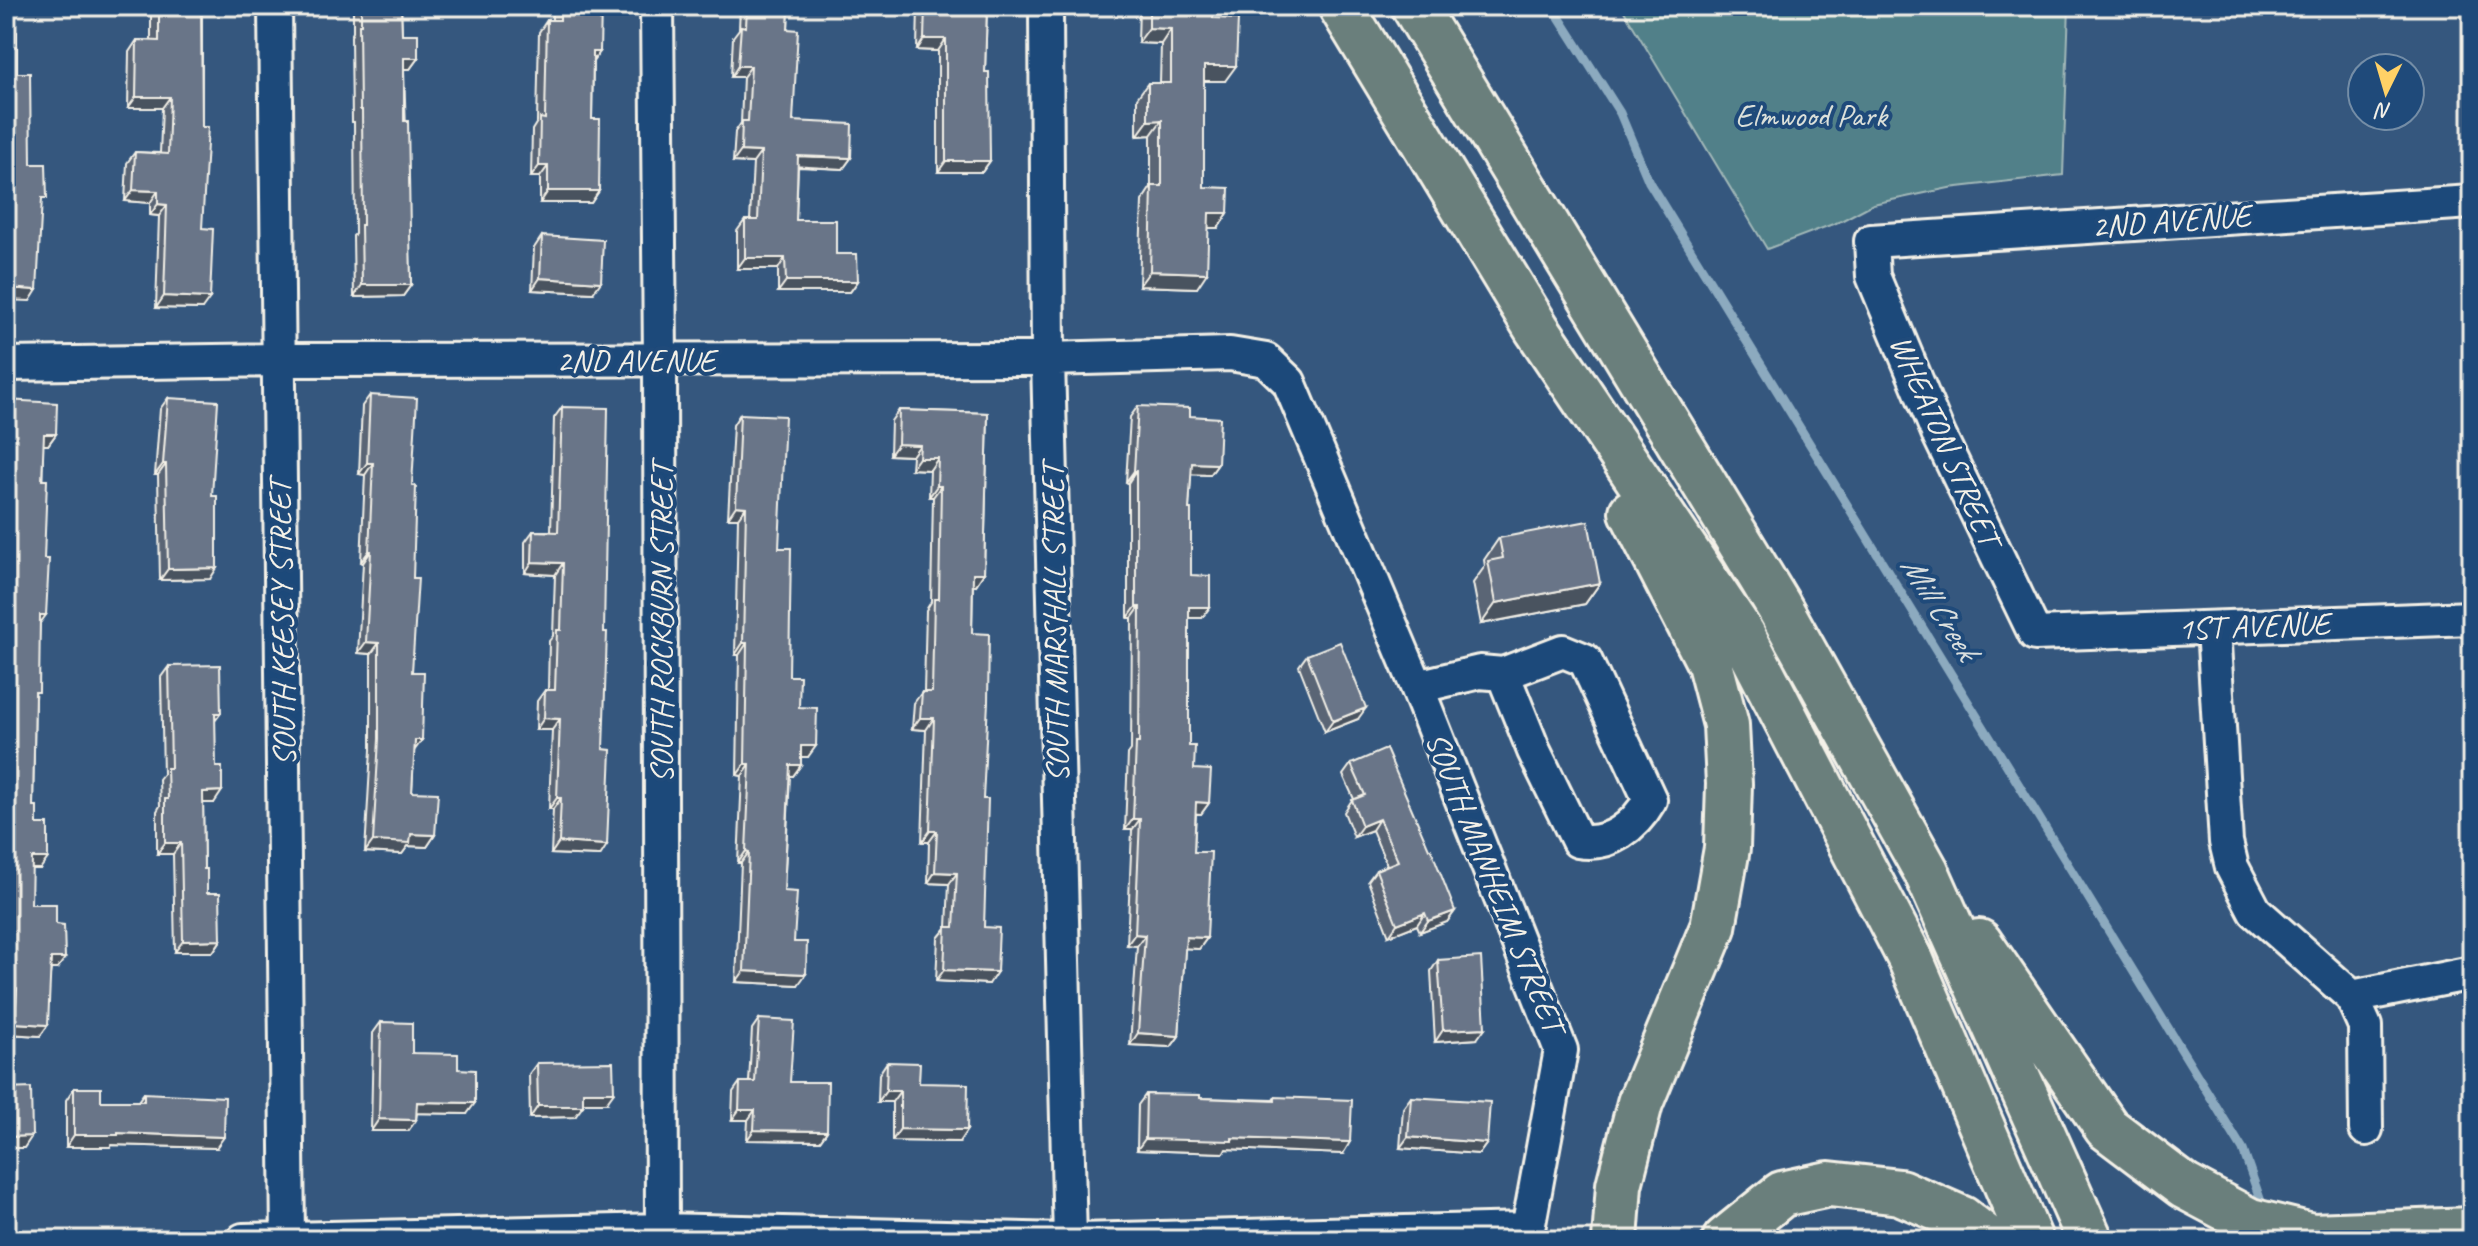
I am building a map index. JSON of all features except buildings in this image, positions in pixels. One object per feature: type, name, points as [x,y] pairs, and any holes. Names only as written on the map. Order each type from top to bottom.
[{"type":"highway","points":[[1341,6],[1537,329],[1742,634],[1910,958],[2030,1240]]},
{"type":"highway","points":[[1414,6],[1778,605],[1926,871],[2090,1240]]},
{"type":"highway","points":[[1537,329],[1710,664],[1726,725],[1729,784],[1727,848],[1713,927],[1640,1103],[1619,1185],[1615,1240]]},
{"type":"highway","points":[[1890,806],[2107,1128],[2184,1186],[2250,1221],[2312,1236],[2472,1230]]},
{"type":"highway","points":[[1725,1240],[1782,1194],[1829,1184],[1900,1192],[1962,1219],[1989,1240]]},
{"type":"street","name":"SOUTH KEESEY STREET","points":[[275,6],[288,1240]]},
{"type":"street","name":"SOUTH ROCKBURN STREET","points":[[657,6],[662,1235]]},
{"type":"street","name":"SOUTH MARSHALL STREET","points":[[1046,6],[1048,359],[1070,1240]]},
{"type":"street","name":"2ND AVENUE","points":[[1871,241],[2472,202]]},
{"type":"street","name":"WHEATON STREET","points":[[1871,241],[1873,276],[1927,406],[2035,634]]},
{"type":"street","name":"2ND AVENUE","points":[[6,364],[279,360],[1048,359],[1230,354],[1266,360]]},
{"type":"street","name":"SOUTH MANHEIM STREET","points":[[1078,1240],[1528,1229],[1561,1050],[1417,687],[1289,382],[1266,360]]},
{"type":"street","name":"1ST AVENUE","points":[[2035,634],[2472,618]]},
{"type":"street","points":[[2213,628],[2226,842],[2232,867],[2255,911],[2352,997],[2365,1026],[2366,1129]]},
{"type":"street","points":[[1417,687],[1480,672],[1503,674],[1563,651],[1585,660],[1650,800],[1640,817],[1611,839],[1592,844],[1578,841],[1534,751],[1503,674]]},
{"type":"street","points":[[2352,997],[2472,973]]},
{"type":"street","points":[[243,1240],[662,1235],[1062,1240]]},
{"type":"green space","name":"Elmwood Park","points":[[1621,6],[2069,6],[2063,175],[1949,188],[1873,204],[1841,221],[1767,249]]},
{"type":"waterway","name":"Mill Creek","points":[[1552,6],[1620,113],[1649,182],[2243,1150],[2264,1210]]}]
